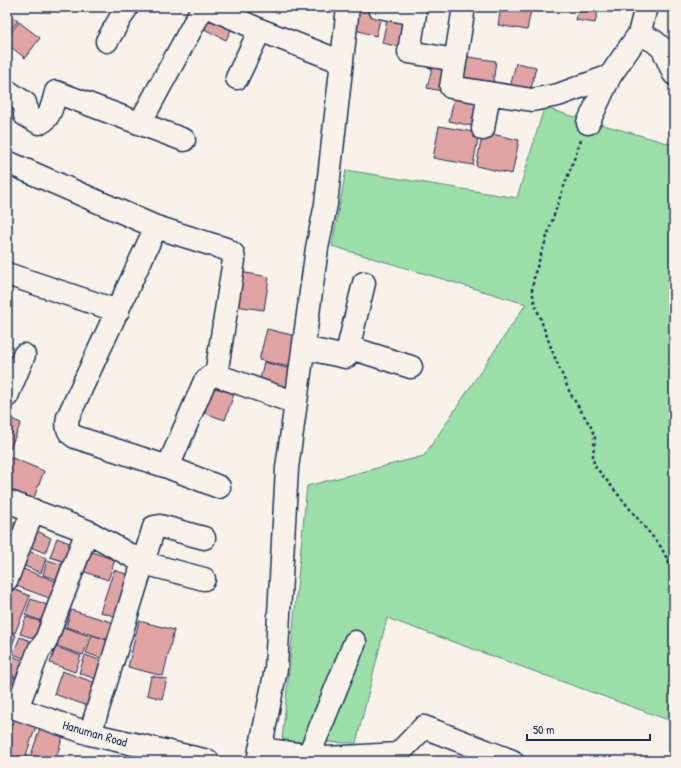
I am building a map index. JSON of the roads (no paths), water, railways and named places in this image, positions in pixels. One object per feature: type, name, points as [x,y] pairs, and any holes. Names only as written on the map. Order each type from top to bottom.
[{"type":"street","points":[[107,41],[127,7]]},
{"type":"street","points":[[140,123],[202,7]]},
{"type":"street","points":[[209,7],[260,30],[342,62]]},
{"type":"street","points":[[348,7],[326,204],[317,248],[287,468],[276,670],[259,755],[309,755],[327,758],[397,758],[424,727],[512,761]]},
{"type":"street","points":[[379,7],[416,14],[409,52],[455,60]]},
{"type":"street","points":[[464,7],[451,87],[532,100],[558,95],[610,76]]},
{"type":"street","points":[[588,123],[610,76],[639,34],[646,7]]},
{"type":"street","points":[[238,78],[260,30]]},
{"type":"street","points":[[639,34],[654,41],[663,49],[674,74]]},
{"type":"street","points":[[7,91],[25,103],[25,115],[39,123],[43,122],[47,118],[56,92],[184,140]]},
{"type":"street","points":[[483,128],[489,93]]},
{"type":"street","points":[[7,162],[156,227],[226,249],[233,254],[234,260],[216,375]]},
{"type":"street","points":[[156,227],[68,417],[66,423],[67,430],[75,436],[219,487]]},
{"type":"street","points":[[7,274],[118,311]]},
{"type":"street","points":[[304,348],[346,357],[364,283]]},
{"type":"street","points":[[348,346],[411,367]]},
{"type":"street","points":[[7,396],[24,355]]},
{"type":"street","points":[[168,468],[204,383],[210,377],[216,375],[296,403]]},
{"type":"street","points":[[7,501],[87,531],[144,563],[204,579]]},
{"type":"street","points":[[7,579],[33,510]]},
{"type":"street","points":[[90,734],[154,529],[156,526],[204,538]]},
{"type":"street","points":[[12,706],[39,650],[45,643],[87,531]]},
{"type":"street","points":[[309,755],[355,642]]},
{"type":"street","name":"Hanuman Road","points":[[12,706],[90,734],[208,761]]}]
